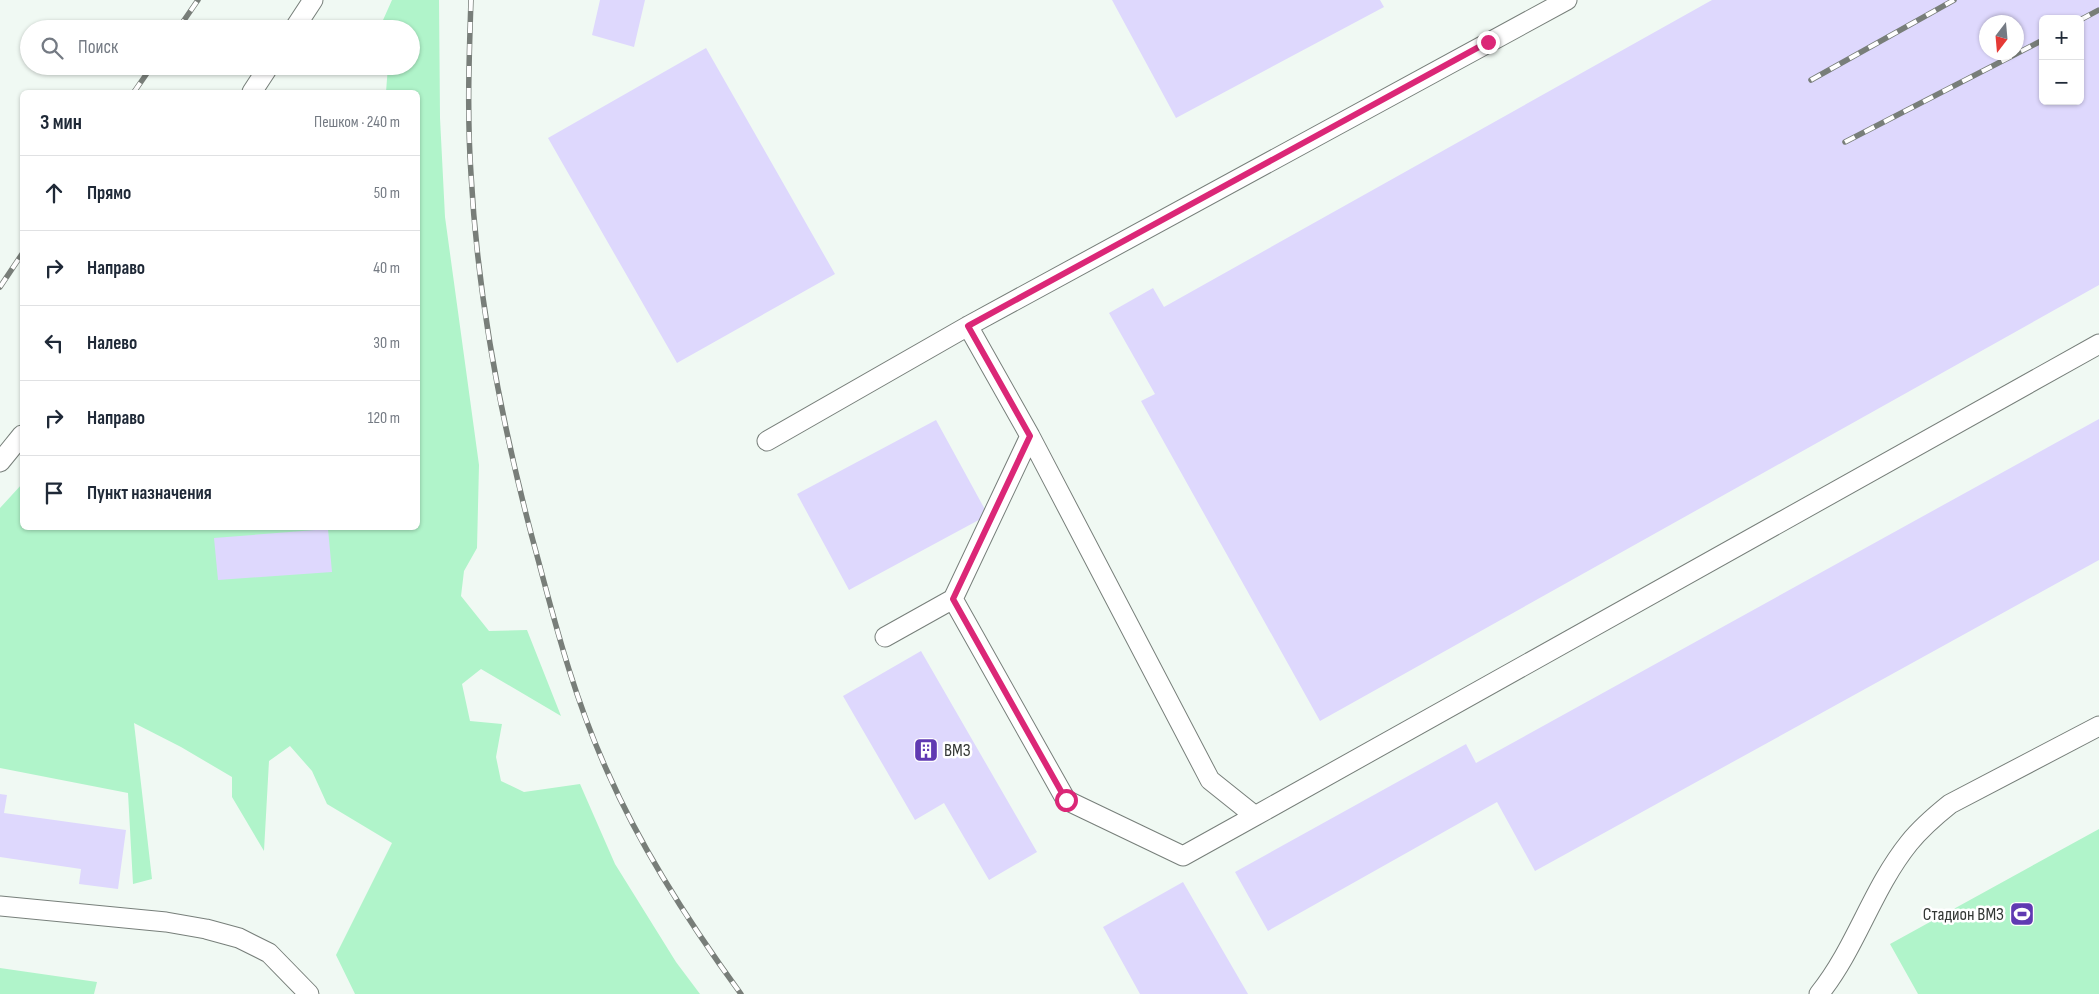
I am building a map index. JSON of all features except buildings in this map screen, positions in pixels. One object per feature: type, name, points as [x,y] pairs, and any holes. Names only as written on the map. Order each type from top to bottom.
[{"type":"lane","points":[[300,20],[313,0]]},
{"type":"lane","points":[[767,441],[968,326],[1567,0]]},
{"type":"lane","points":[[253,90],[264,75]]},
{"type":"lane","points":[[968,326],[1030,436],[1210,780],[1255,816]]},
{"type":"lane","points":[[953,599],[1066,800],[1183,856],[2099,344]]},
{"type":"lane","points":[[885,636],[953,599],[1030,436]]},
{"type":"lane","points":[[0,462],[20,437]]},
{"type":"lane","points":[[1819,994],[1844,958],[1891,869],[1909,844],[1930,821],[1950,804],[2099,726]]},
{"type":"lane","points":[[0,906],[166,922],[239,938],[269,953],[309,994]]},
{"type":"green space","points":[[392,0],[439,0],[440,118],[445,217],[479,465],[477,548],[464,571],[461,596],[489,631],[527,630],[561,716],[481,669],[462,684],[470,721],[502,724],[496,757],[501,781],[524,792],[580,784],[615,864],[676,962],[700,994],[355,994],[336,955],[392,843],[327,804],[312,771],[290,746],[269,761],[264,851],[232,797],[232,777],[181,747],[134,723],[152,879],[133,884],[128,793],[0,768],[0,508],[20,486],[20,530],[420,530],[420,90],[386,90],[387,75],[420,75],[420,20],[383,20]]},
{"type":"green space","name":"Стадион ВМЗ","points":[[2099,829],[2099,994],[1918,994],[1890,944]]},
{"type":"green space","points":[[0,968],[97,982],[94,994],[0,994]]},
{"type":"railway","points":[[184,20],[198,0]]},
{"type":"railway","points":[[471,0],[469,65],[471,174],[474,223],[486,322],[504,419],[526,515],[546,590],[587,722],[621,802],[669,887],[704,942],[741,994]]},
{"type":"railway","points":[[1811,80],[1954,0]]},
{"type":"railway","points":[[2084,18],[2099,10]]},
{"type":"railway","points":[[1845,142],[2039,42]]},
{"type":"railway","points":[[135,90],[146,75]]},
{"type":"railway","points":[[0,287],[20,257]]},
{"type":"place","name":"ВМЗ","points":[[926,750]]},
{"type":"place","name":"Стадион ВМЗ","points":[[2022,914]]},
{"type":"route","points":[[1066,800],[953,599],[1030,436],[968,326],[1488,42]]}]
